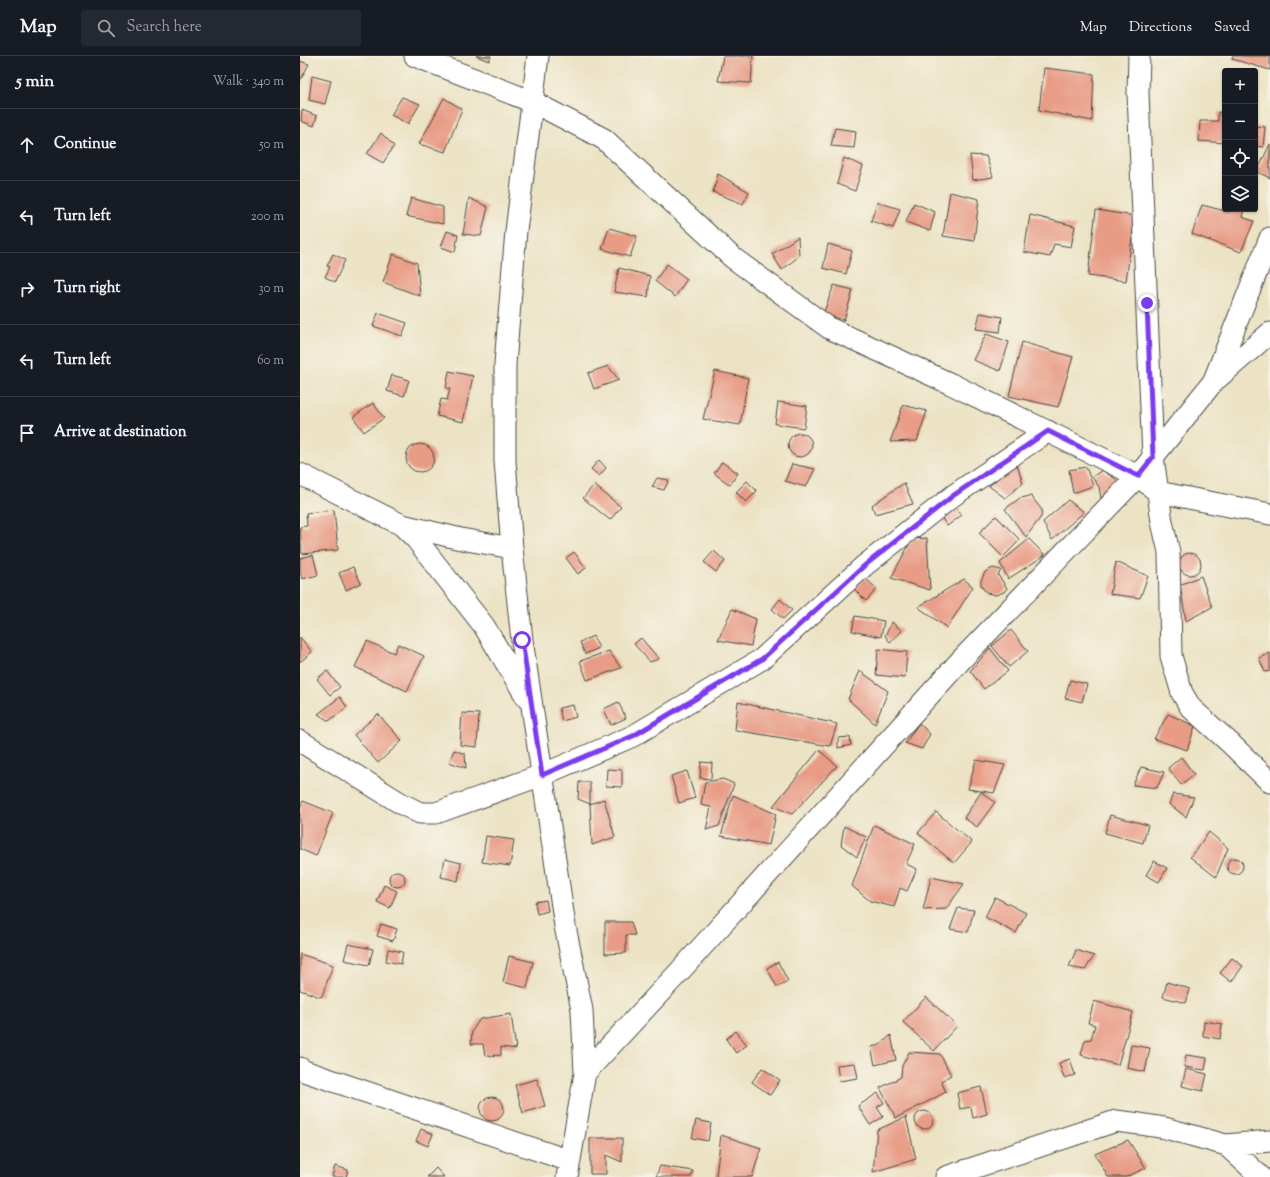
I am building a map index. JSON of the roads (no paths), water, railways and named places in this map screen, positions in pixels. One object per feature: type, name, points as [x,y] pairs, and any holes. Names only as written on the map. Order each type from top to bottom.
[{"type":"street","points":[[415,56],[533,102],[604,139],[733,258],[829,328],[951,384],[1048,431],[1138,476],[1158,492],[1270,514]]},
{"type":"street","points":[[1139,56],[1138,93],[1153,457],[1168,552],[1171,656],[1182,693],[1191,708],[1270,782]]},
{"type":"street","points":[[300,1068],[304,1071],[568,1169],[585,1073],[582,1010],[565,926],[522,640],[512,548],[505,461],[505,364],[516,231],[533,102],[541,58]]},
{"type":"street","points":[[1213,382],[1270,238]]},
{"type":"street","points":[[585,1073],[680,971],[961,660],[1138,476],[1213,382],[1270,333]]},
{"type":"street","points":[[300,741],[402,804],[420,813],[436,813],[542,775],[633,736],[762,659],[864,566],[954,495],[1048,431]]},
{"type":"street","points":[[300,474],[402,525],[461,539],[512,548]]},
{"type":"street","points":[[402,525],[416,539],[484,626],[532,707]]},
{"type":"street","points":[[946,1177],[1116,1121],[1165,1128],[1226,1145],[1270,1141]]},
{"type":"street","points":[[1226,1145],[1261,1177]]}]
